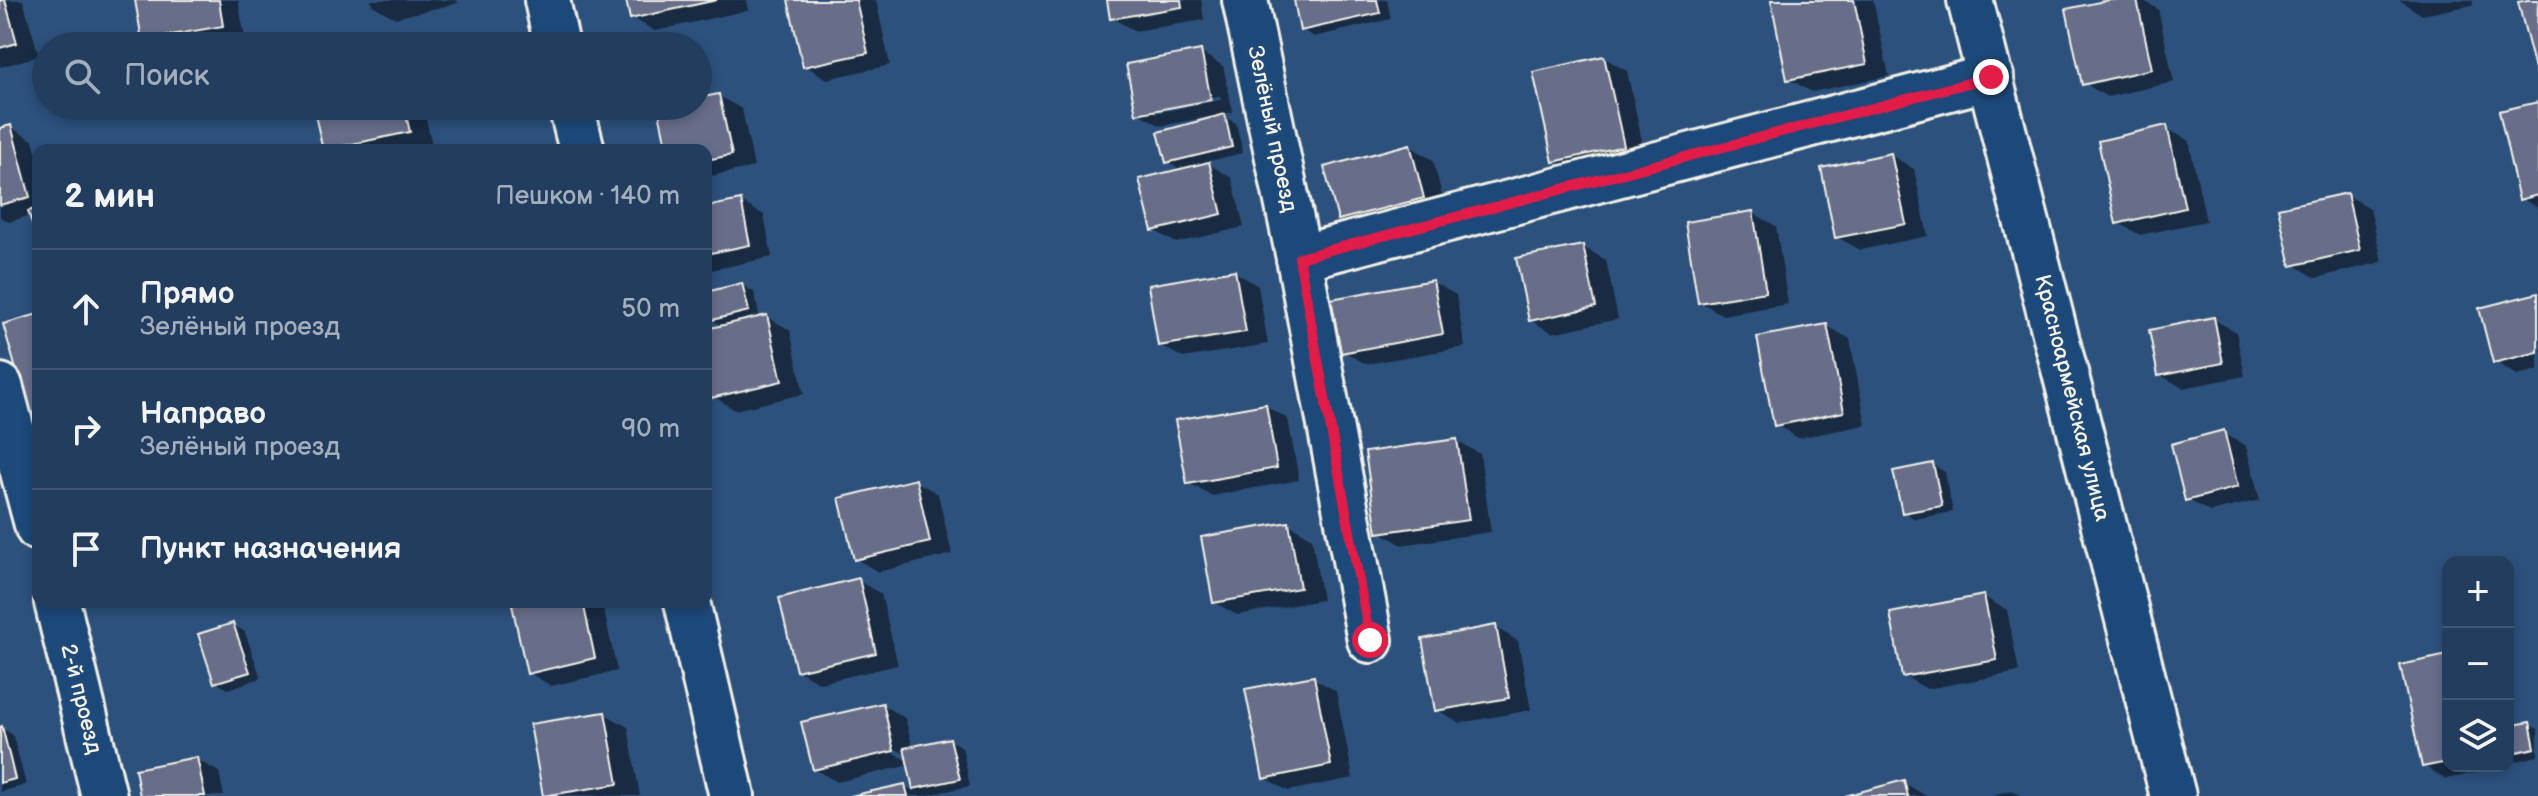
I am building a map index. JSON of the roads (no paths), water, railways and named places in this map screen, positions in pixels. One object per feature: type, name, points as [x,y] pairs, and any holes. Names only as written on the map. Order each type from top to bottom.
[{"type":"street","points":[[547,0],[554,32]]},
{"type":"street","name":"Зелёный проезд","points":[[1245,0],[1299,258],[1370,640]]},
{"type":"street","name":"Красноармейская улица","points":[[1970,0],[2173,796]]},
{"type":"street","points":[[1299,258],[1991,77]]},
{"type":"street","points":[[574,120],[580,144]]},
{"type":"street","points":[[0,386],[32,506]]},
{"type":"street","name":"2-й проезд","points":[[58,608],[104,796]]},
{"type":"street","points":[[688,608],[732,796]]}]
